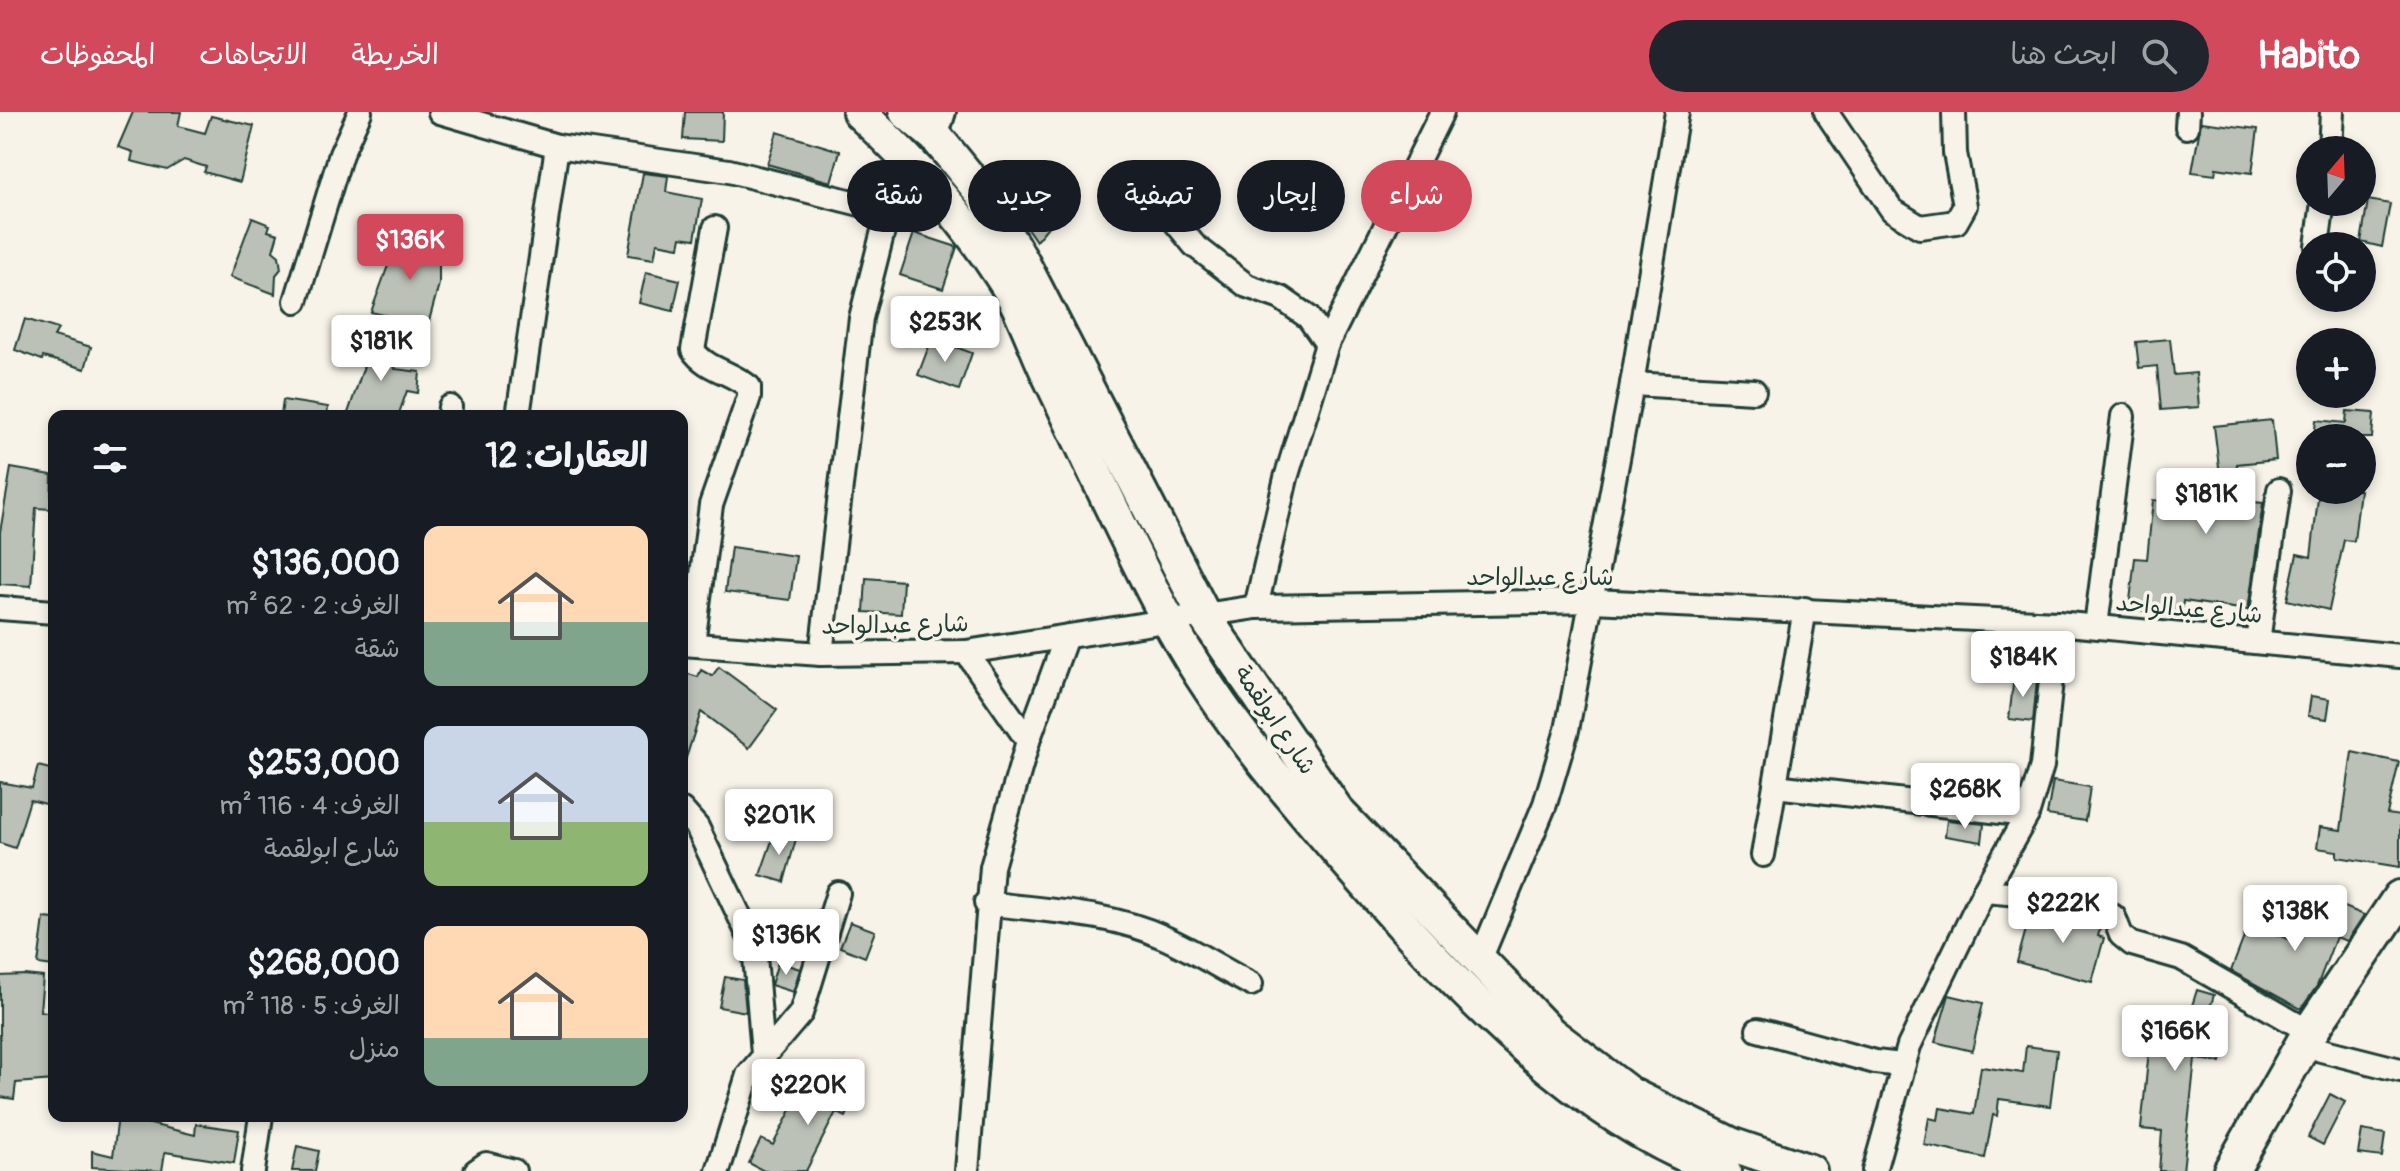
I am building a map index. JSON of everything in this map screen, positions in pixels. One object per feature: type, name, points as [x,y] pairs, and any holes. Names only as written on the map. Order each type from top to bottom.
[{"type":"main road","points":[[2231,1171],[2316,1041],[2400,898]]},
{"type":"main road","points":[[2253,1171],[2316,1041],[2400,926]]},
{"type":"street","points":[[296,301],[341,154],[360,112]]},
{"type":"street","points":[[440,112],[557,146],[729,171],[847,201]]},
{"type":"street","name":"شارع ابولقمة","points":[[859,112],[910,160]]},
{"type":"street","name":"شارع ابولقمة","points":[[906,112],[940,125],[1022,261],[1205,617],[1338,812],[1550,1033],[1630,1094],[1733,1145],[1810,1171]]},
{"type":"street","points":[[1256,607],[1290,464],[1327,344],[1442,112]]},
{"type":"street","points":[[1479,962],[1559,766],[1593,601],[1677,112]]},
{"type":"street","points":[[1826,112],[1892,210],[1920,227],[1956,222],[1965,206],[1955,153],[1954,112]]},
{"type":"street","points":[[2331,136],[2332,112]]},
{"type":"street","points":[[519,410],[557,146]]},
{"type":"street","name":"شارع ابولقمة","points":[[952,211],[1003,278],[1167,618],[1226,710],[1298,805],[1383,903],[1516,1037],[1601,1107],[1694,1160],[1724,1171]]},
{"type":"street","points":[[688,638],[711,505],[749,397],[749,387],[741,380],[698,358],[693,350],[715,228]]},
{"type":"street","points":[[821,654],[859,331],[883,232]]},
{"type":"street","points":[[1183,232],[1194,245],[1247,286],[1281,298],[1308,317],[1327,344]]},
{"type":"street","points":[[1632,384],[1754,391]]},
{"type":"street","points":[[2096,626],[2123,416]]},
{"type":"street","points":[[2258,642],[2279,490]]},
{"type":"street","name":"شارع عبدالواحد","points":[[688,644],[821,654],[966,652],[1167,618],[1205,617],[1256,607],[1593,601],[2057,623],[2400,656]]},
{"type":"street","points":[[0,608],[48,612]]},
{"type":"street","points":[[1763,855],[1805,609]]},
{"type":"street","points":[[1874,1171],[1902,1065],[1984,891],[2027,815],[2042,766],[2057,623]]},
{"type":"street","points":[[967,1171],[986,903],[992,867],[1028,741],[1066,637]]},
{"type":"street","points":[[966,652],[1028,741]]},
{"type":"street","points":[[1775,786],[2027,815]]},
{"type":"street","points":[[688,817],[697,827],[750,938],[755,956],[763,1054]]},
{"type":"street","points":[[1984,891],[2068,898],[2108,913],[2114,917],[2121,935],[2132,944],[2181,958],[2316,1041],[2400,1070]]},
{"type":"street","points":[[718,1171],[748,1075],[801,1013],[838,893]]},
{"type":"street","points":[[986,903],[1105,919],[1133,926],[1163,936],[1251,984]]},
{"type":"street","points":[[1758,1030],[1875,1062],[1902,1065]]},
{"type":"street","points":[[253,1171],[260,1122]]},
{"type":"street","points":[[476,1171],[486,1164],[514,1171]]},
{"type":"building","points":[[133,112],[181,112],[178,126],[205,133],[211,116],[254,126],[240,182],[204,172],[206,167],[184,160],[167,170],[131,161],[133,152],[118,147]]},
{"type":"building","points":[[685,112],[723,112],[722,141],[683,139]]},
{"type":"building","points":[[2201,122],[2258,129],[2252,173],[2216,168],[2215,175],[2192,172]]},
{"type":"building","points":[[777,132],[840,151],[831,182],[767,164]]},
{"type":"building","points":[[643,173],[668,176],[666,192],[702,199],[695,239],[681,237],[679,247],[657,243],[654,259],[628,255]]},
{"type":"building","points":[[2376,201],[2390,204],[2382,247],[2376,246],[2376,232],[2363,232],[2365,216],[2376,216]]},
{"type":"building","points":[[252,218],[270,225],[268,231],[278,234],[273,251],[279,256],[281,269],[276,275],[275,294],[230,277]]},
{"type":"building","points":[[397,227],[439,237],[439,284],[425,336],[389,330],[392,317],[371,312],[390,260],[387,260]]},
{"type":"building","points":[[1030,232],[1044,232],[1036,241]]},
{"type":"building","points":[[914,233],[957,247],[943,289],[900,275]]},
{"type":"building","points":[[646,272],[680,280],[673,311],[639,303]]},
{"type":"building","points":[[25,319],[58,329],[54,336],[91,347],[85,369],[43,357],[42,360],[15,350]]},
{"type":"building","points":[[932,338],[972,353],[959,390],[918,375]]},
{"type":"building","points":[[2170,339],[2174,375],[2196,373],[2199,407],[2161,410],[2157,366],[2139,368],[2136,342]]},
{"type":"building","points":[[360,342],[398,350],[395,369],[420,372],[418,393],[407,391],[400,410],[349,410],[364,366],[356,362]]},
{"type":"building","points":[[283,400],[328,407],[328,410],[282,410]]},
{"type":"building","points":[[2347,411],[2374,413],[2373,424],[2316,424],[2316,420],[2346,423]]},
{"type":"building","points":[[2272,420],[2276,460],[2237,464],[2232,500],[2263,503],[2248,610],[2183,601],[2182,615],[2129,609],[2135,558],[2147,559],[2153,500],[2211,506],[2215,474],[2220,475],[2214,426]]},
{"type":"building","points":[[11,468],[48,474],[48,509],[36,508],[31,586],[0,584],[0,532]]},
{"type":"building","points":[[2317,504],[2358,504],[2354,541],[2344,540],[2329,610],[2287,600],[2297,554],[2311,557]]},
{"type":"building","points":[[731,547],[796,556],[790,600],[725,592]]},
{"type":"building","points":[[866,578],[903,581],[901,614],[864,612]]},
{"type":"building","points":[[719,667],[777,710],[749,748],[701,712],[688,752],[688,674],[698,677],[701,670],[712,676]]},
{"type":"building","points":[[2014,676],[2037,679],[2033,722],[2009,719]]},
{"type":"building","points":[[2311,696],[2330,699],[2327,719],[2308,716]]},
{"type":"building","points":[[2352,752],[2399,762],[2387,814],[2400,816],[2400,867],[2337,857],[2337,851],[2317,848],[2320,827],[2341,830]]},
{"type":"building","points":[[38,766],[48,768],[48,804],[30,800],[15,848],[0,843],[0,782],[32,788]]},
{"type":"building","points":[[2053,781],[2090,787],[2085,821],[2047,815]]},
{"type":"building","points":[[1947,820],[1984,824],[1982,842],[1945,836]]},
{"type":"building","points":[[775,832],[796,839],[784,882],[760,875]]},
{"type":"building","points":[[2318,896],[2364,915],[2347,941],[2336,937],[2317,986],[2301,1009],[2231,971],[2249,924],[2299,943]]},
{"type":"building","points":[[2044,910],[2065,912],[2101,925],[2098,936],[2104,938],[2092,982],[2017,962],[2028,922],[2040,926]]},
{"type":"building","points":[[44,918],[48,918],[48,965],[38,964]]},
{"type":"building","points":[[850,922],[875,931],[865,957],[840,947]]},
{"type":"building","points":[[778,962],[800,969],[793,992],[771,985]]},
{"type":"building","points":[[0,976],[43,977],[40,1011],[48,1012],[48,1080],[16,1083],[14,1099],[0,1097]]},
{"type":"building","points":[[725,977],[743,980],[746,1012],[719,1007]]},
{"type":"building","points":[[2197,990],[2214,995],[2204,1027],[2225,1030],[2221,1062],[2195,1059],[2183,1171],[2159,1171],[2162,1131],[2141,1129],[2149,1050],[2138,1050],[2138,1015],[2189,1015]]},
{"type":"building","points":[[1949,995],[1983,1003],[1972,1051],[1935,1042]]},
{"type":"building","points":[[2026,1046],[2057,1050],[2050,1106],[1999,1099],[1985,1158],[1924,1145],[1929,1118],[1938,1120],[1940,1108],[1974,1114],[1981,1067],[2023,1073]]},
{"type":"building","points":[[835,1065],[863,1078],[846,1117],[836,1112],[806,1171],[764,1171],[749,1163],[761,1139],[773,1145],[794,1104],[813,1114]]},
{"type":"building","points":[[2330,1094],[2345,1102],[2323,1145],[2308,1137]]},
{"type":"building","points":[[117,1122],[142,1122],[195,1135],[196,1124],[239,1130],[234,1163],[165,1152],[162,1171],[92,1167],[92,1151],[113,1156]]},
{"type":"building","points":[[2362,1130],[2385,1134],[2382,1157],[2358,1154]]},
{"type":"building","points":[[297,1146],[319,1151],[315,1171],[292,1171]]}]
